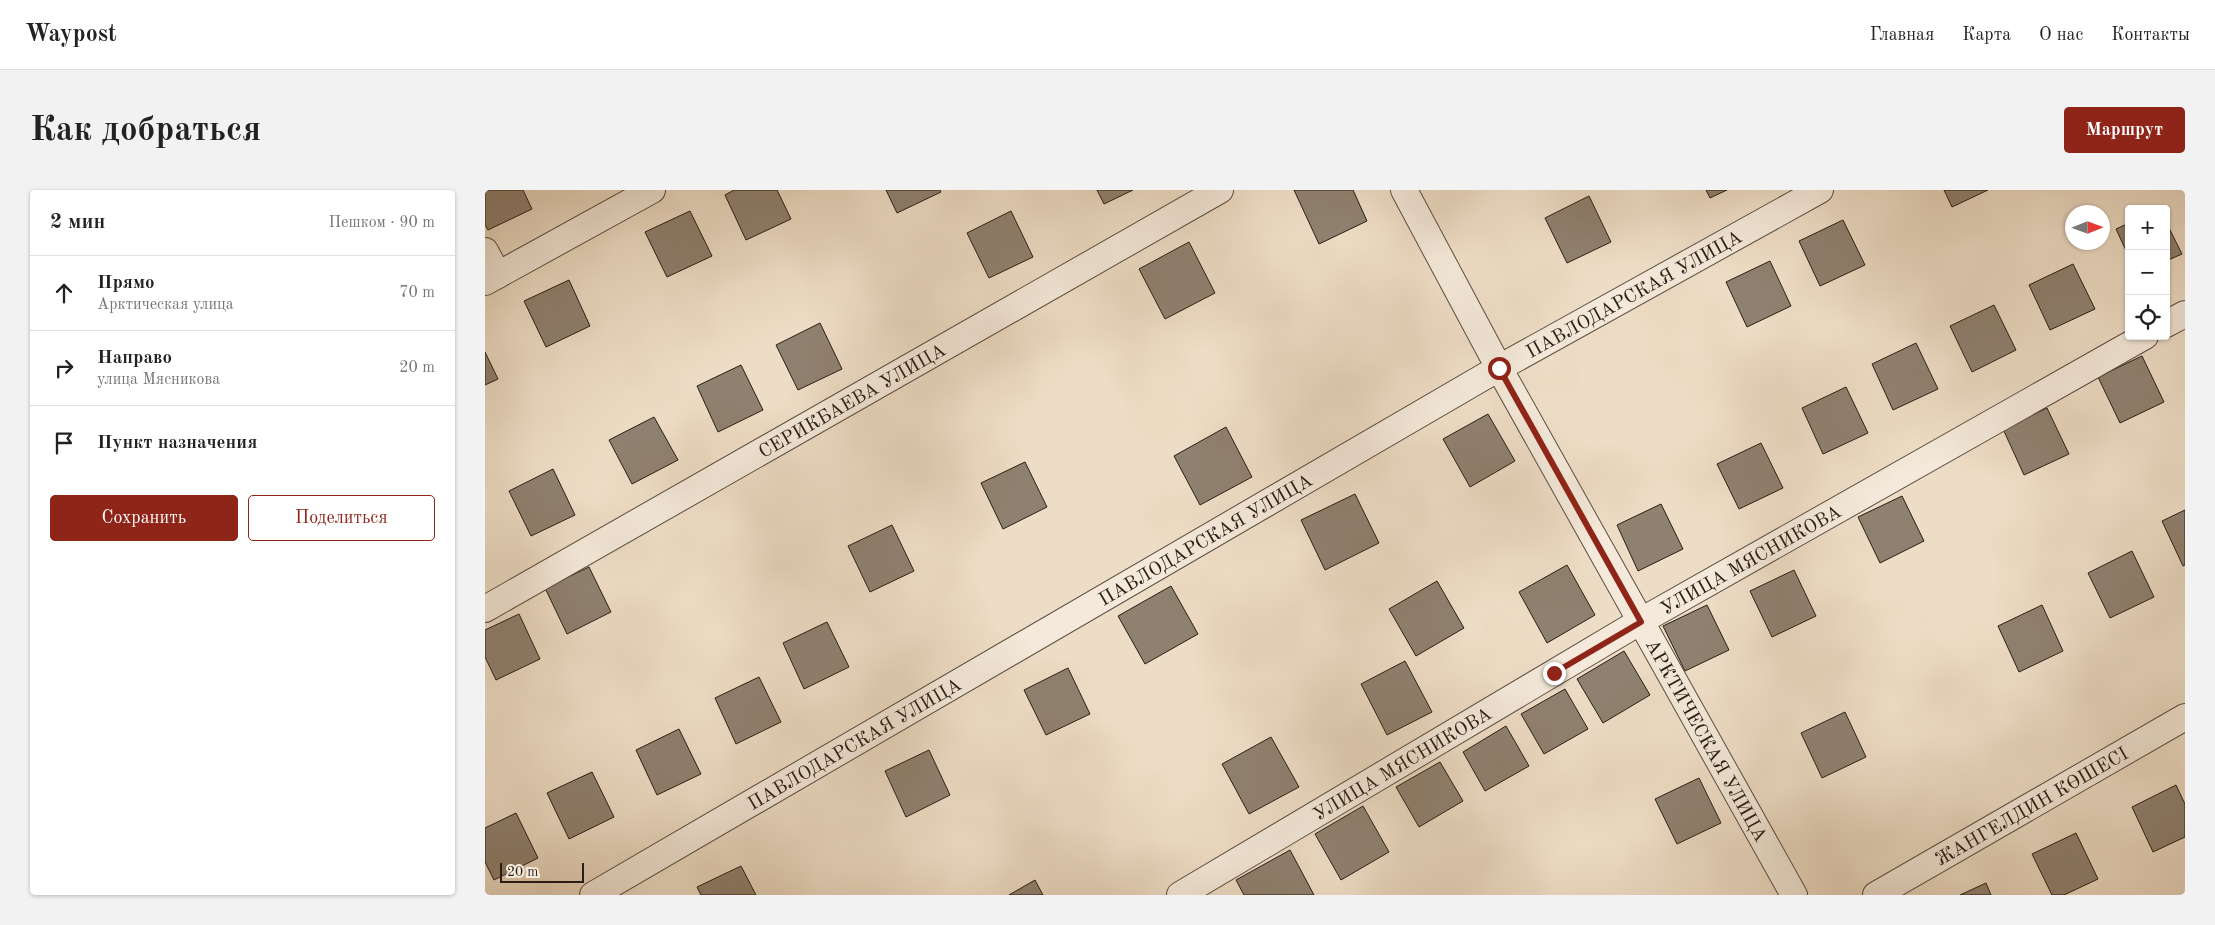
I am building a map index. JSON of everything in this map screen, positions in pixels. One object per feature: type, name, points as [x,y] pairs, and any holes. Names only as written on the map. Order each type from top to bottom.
[{"type":"street","points":[[485,251],[491,279],[652,190]]},
{"type":"street","name":"СЕРИКБАЕВА УЛИЦА","points":[[485,609],[1220,190]]},
{"type":"street","name":"АРКТИЧЕСКАЯ УЛИЦА","points":[[1404,190],[1499,368],[1794,895]]},
{"type":"street","name":"ПАВЛОДАРСКАЯ УЛИЦА","points":[[593,895],[1499,368],[1820,190]]},
{"type":"street","points":[[2170,322],[2185,314]]},
{"type":"street","name":"УЛИЦА МЯСНИКОВА","points":[[1180,895],[1641,622],[2138,340]]},
{"type":"street","name":"ЖАНГЕЛДИН КӨШЕСІ","points":[[1876,895],[2185,717]]},
{"type":"building","points":[[485,190],[523,190],[532,209],[488,230],[485,225]]},
{"type":"building","points":[[734,190],[777,190],[791,219],[746,240],[725,195]]},
{"type":"building","points":[[886,190],[940,190],[941,192],[897,213]]},
{"type":"building","points":[[1097,190],[1133,190],[1104,204]]},
{"type":"building","points":[[1294,190],[1353,190],[1367,221],[1319,244]]},
{"type":"building","points":[[1706,190],[1727,190],[1710,198]]},
{"type":"building","points":[[1944,190],[1988,190],[1952,207]]},
{"type":"building","points":[[1589,196],[1611,242],[1567,263],[1545,218]]},
{"type":"building","points":[[690,211],[712,256],[667,277],[645,232]]},
{"type":"building","points":[[1011,211],[1033,257],[989,278],[967,233]]},
{"type":"building","points":[[1843,220],[1865,265],[1820,286],[1799,241]]},
{"type":"building","points":[[2125,225],[2125,248],[2116,229]]},
{"type":"building","points":[[2170,230],[2182,254],[2170,259]]},
{"type":"building","points":[[1189,242],[1215,293],[1165,319],[1139,269]]},
{"type":"building","points":[[1770,261],[1791,306],[1747,327],[1726,282]]},
{"type":"building","points":[[2073,264],[2095,309],[2050,330],[2029,285]]},
{"type":"building","points":[[569,280],[590,326],[546,347],[524,301]]},
{"type":"building","points":[[1994,305],[2016,350],[1972,372],[1950,326]]},
{"type":"building","points":[[820,323],[842,369],[798,390],[776,345]]},
{"type":"building","points":[[1916,343],[1938,389],[1893,410],[1872,364]]},
{"type":"building","points":[[485,352],[498,379],[485,385]]},
{"type":"building","points":[[2142,356],[2164,402],[2120,423],[2098,377]]},
{"type":"building","points":[[741,365],[763,410],[718,432],[697,386]]},
{"type":"building","points":[[1846,387],[1868,433],[1823,454],[1802,408]]},
{"type":"building","points":[[2047,408],[2069,454],[2024,475],[2003,429]]},
{"type":"building","points":[[1488,414],[1515,461],[1470,487],[1443,439]]},
{"type":"building","points":[[654,417],[678,460],[632,484],[609,440]]},
{"type":"building","points":[[1226,427],[1252,477],[1200,505],[1174,456]]},
{"type":"building","points":[[1761,443],[1783,488],[1739,509],[1717,464]]},
{"type":"building","points":[[1025,462],[1047,507],[1003,529],[981,483]]},
{"type":"building","points":[[553,469],[575,515],[531,536],[509,491]]},
{"type":"building","points":[[1355,494],[1379,543],[1325,570],[1301,520]]},
{"type":"building","points":[[1902,496],[1924,541],[1880,563],[1858,517]]},
{"type":"building","points":[[1661,504],[1683,549],[1638,571],[1617,525]]},
{"type":"building","points":[[2185,510],[2185,565],[2183,566],[2162,521]]},
{"type":"building","points":[[892,525],[914,571],[870,592],[848,546]]},
{"type":"building","points":[[2132,551],[2154,597],[2110,618],[2088,573]]},
{"type":"building","points":[[1567,565],[1595,615],[1547,643],[1519,592]]},
{"type":"building","points":[[589,567],[611,612],[567,634],[545,588]]},
{"type":"building","points":[[1794,570],[1816,616],[1772,637],[1750,591]]},
{"type":"building","points":[[1437,581],[1464,628],[1416,656],[1389,609]]},
{"type":"building","points":[[1171,586],[1198,634],[1145,664],[1118,616]]},
{"type":"building","points":[[1707,605],[1729,650],[1685,671],[1663,626]]},
{"type":"building","points":[[2042,605],[2063,651],[2019,672],[1998,626]]},
{"type":"building","points":[[519,614],[540,659],[496,680],[485,657],[485,630]]},
{"type":"building","points":[[827,622],[849,667],[804,689],[783,643]]},
{"type":"building","points":[[1624,651],[1650,695],[1603,723],[1577,679]]},
{"type":"building","points":[[1405,661],[1432,712],[1387,735],[1361,684]]},
{"type":"building","points":[[1068,668],[1090,714],[1046,735],[1024,690]]},
{"type":"building","points":[[759,677],[781,722],[736,744],[715,698]]},
{"type":"building","points":[[1565,689],[1588,729],[1544,754],[1521,714]]},
{"type":"building","points":[[1845,712],[1866,757],[1822,778],[1801,733]]},
{"type":"building","points":[[1506,726],[1529,766],[1485,791],[1463,752]]},
{"type":"building","points":[[679,729],[701,774],[657,795],[636,750]]},
{"type":"building","points":[[1271,737],[1299,787],[1249,814],[1222,764]]},
{"type":"building","points":[[929,750],[950,795],[906,817],[885,771]]},
{"type":"building","points":[[1440,762],[1463,801],[1419,827],[1396,787]]},
{"type":"building","points":[[592,772],[614,817],[569,839],[547,793]]},
{"type":"building","points":[[1699,778],[1721,823],[1677,844],[1655,799]]},
{"type":"building","points":[[2176,785],[2185,804],[2185,837],[2153,852],[2132,807]]},
{"type":"building","points":[[1363,806],[1389,852],[1341,880],[1315,834]]},
{"type":"building","points":[[516,813],[538,858],[494,880],[485,862],[485,828]]},
{"type":"building","points":[[2076,833],[2098,879],[2064,895],[2052,895],[2032,854]]},
{"type":"building","points":[[1290,850],[1314,895],[1244,895],[1236,880]]},
{"type":"building","points":[[741,866],[756,895],[701,895],[697,887]]},
{"type":"building","points":[[1035,880],[1043,895],[1009,895]]},
{"type":"building","points":[[1986,883],[1991,895],[1960,895]]},
{"type":"route","points":[[1499,368],[1641,622],[1554,673]]}]
